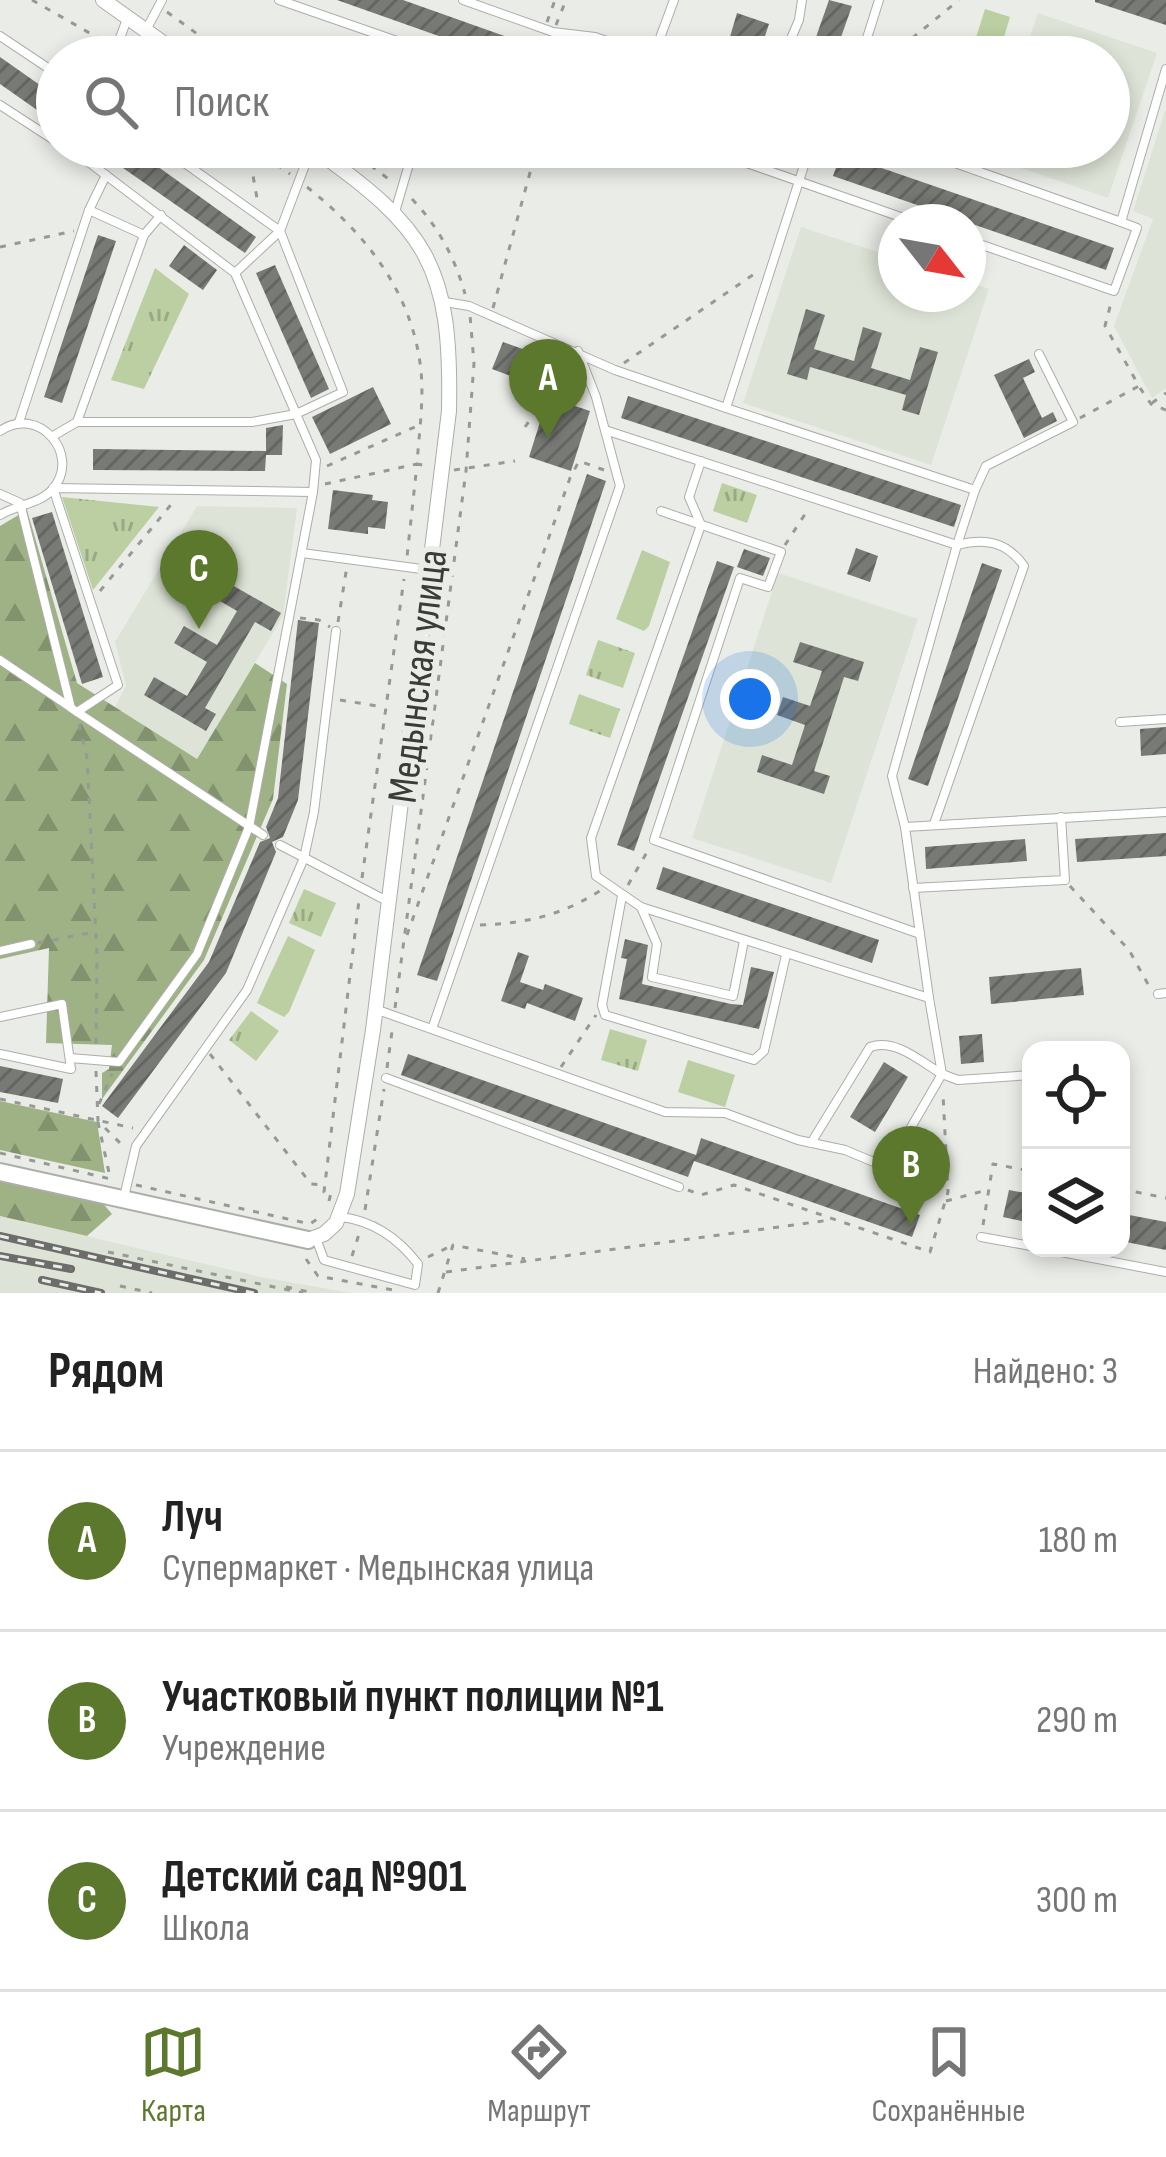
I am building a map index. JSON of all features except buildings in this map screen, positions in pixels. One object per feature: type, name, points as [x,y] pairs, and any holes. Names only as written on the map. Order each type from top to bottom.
[{"type":"street","points":[[103,0],[153,36]]},
{"type":"street","name":"Медынская улица","points":[[340,1216],[375,1009],[442,470],[450,364],[445,302],[431,264],[375,192],[341,168]]},
{"type":"street","points":[[0,1172],[125,1191],[310,1246],[340,1216]]},
{"type":"lane","points":[[146,31],[162,0]]},
{"type":"lane","points":[[279,0],[383,36]]},
{"type":"lane","points":[[463,0],[549,31],[582,36]]},
{"type":"lane","points":[[661,36],[674,0]]},
{"type":"lane","points":[[792,36],[802,0]]},
{"type":"lane","points":[[868,36],[879,0]]},
{"type":"lane","points":[[121,36],[128,18]]},
{"type":"lane","points":[[0,35],[36,60]]},
{"type":"lane","points":[[1121,222],[1166,68]]},
{"type":"lane","points":[[0,105],[36,128]]},
{"type":"lane","points":[[70,1058],[119,1062],[197,954],[249,827],[316,460],[235,273],[99,168]]},
{"type":"lane","points":[[53,436],[77,422],[252,422],[296,414],[343,392],[280,231],[191,168]]},
{"type":"lane","points":[[235,273],[280,231],[303,168]]},
{"type":"lane","points":[[395,214],[408,168]]},
{"type":"lane","points":[[760,168],[878,209]]},
{"type":"lane","points":[[726,408],[802,168]]},
{"type":"lane","points":[[969,168],[1137,228],[1114,291],[986,246]]},
{"type":"lane","points":[[19,422],[89,210],[106,175]]},
{"type":"lane","points":[[89,210],[144,235]]},
{"type":"lane","points":[[77,422],[144,235],[160,214]]},
{"type":"lane","points":[[445,302],[469,306],[615,370],[975,490]]},
{"type":"lane","points":[[432,1029],[620,487],[578,351]]},
{"type":"lane","points":[[889,1167],[941,1074],[892,776],[956,545],[986,466],[1073,422],[1039,354]]},
{"type":"lane","points":[[0,515],[53,488],[63,464],[53,436],[38,425],[2,425]]},
{"type":"lane","points":[[605,430],[956,545],[984,538],[1013,551],[1024,566],[934,824]]},
{"type":"lane","points":[[701,461],[689,497],[701,525],[591,838],[596,876],[641,907],[929,998]]},
{"type":"lane","points":[[53,488],[313,489]]},
{"type":"lane","points":[[53,488],[118,685],[74,710]]},
{"type":"lane","points":[[0,494],[20,503]]},
{"type":"lane","points":[[20,503],[74,710]]},
{"type":"lane","points":[[661,511],[781,552],[768,587],[740,578],[654,840],[920,934]]},
{"type":"lane","points":[[302,553],[429,570]]},
{"type":"lane","points":[[125,1191],[133,1157],[146,1131],[247,990],[304,858],[336,631]]},
{"type":"lane","points":[[0,660],[262,835]]},
{"type":"lane","points":[[1120,722],[1166,719]]},
{"type":"lane","points":[[904,827],[1166,812]]},
{"type":"lane","points":[[914,888],[1065,880],[1061,817]]},
{"type":"lane","points":[[280,845],[386,901]]},
{"type":"lane","points":[[622,896],[602,1005],[605,1015],[754,1060],[764,1051],[787,954]]},
{"type":"lane","points":[[641,907],[657,944],[652,977],[733,996],[744,941]]},
{"type":"lane","points":[[0,951],[31,944]]},
{"type":"lane","points":[[0,1016],[62,1004],[71,1069],[0,1054]]},
{"type":"lane","points":[[375,1009],[665,1112],[725,1113],[845,1150],[924,1183]]},
{"type":"lane","points":[[811,1143],[870,1047],[880,1043],[895,1046],[958,1080],[1022,1076]]},
{"type":"lane","points":[[386,1078],[679,1186]]},
{"type":"lane","points":[[310,1246],[324,1260],[416,1286],[418,1264],[393,1237],[363,1219],[340,1216]]},
{"type":"lane","points":[[981,1237],[1022,1245]]},
{"type":"lane","points":[[1087,1257],[1166,1272]]},
{"type":"path","points":[[32,0],[89,36]]},
{"type":"path","points":[[549,31],[555,0]]},
{"type":"path","points":[[549,31],[566,0]]},
{"type":"path","points":[[915,36],[959,0]]},
{"type":"path","points":[[177,18],[201,36]]},
{"type":"path","points":[[106,175],[111,168]]},
{"type":"path","points":[[253,168],[260,217]]},
{"type":"path","points":[[0,1153],[110,1179],[125,1191],[310,1224],[325,1214],[331,1193],[324,1192],[406,566],[421,370],[409,317],[373,249],[341,213],[281,168]]},
{"type":"path","points":[[346,1281],[363,1219],[386,1078],[466,471],[474,363],[469,306],[459,271],[441,237],[402,189],[374,168]]},
{"type":"path","points":[[491,315],[531,168]]},
{"type":"path","points":[[0,247],[83,230]]},
{"type":"path","points":[[615,370],[771,262]]},
{"type":"path","points":[[1114,291],[1105,326],[1151,404],[1166,410]]},
{"type":"path","points":[[525,427],[547,389],[578,351]]},
{"type":"path","points":[[1073,422],[1139,386]]},
{"type":"path","points":[[1151,404],[1166,393]]},
{"type":"path","points":[[314,472],[420,424]]},
{"type":"path","points":[[466,471],[515,461]]},
{"type":"path","points":[[404,945],[567,477],[579,461],[617,474]]},
{"type":"path","points":[[313,489],[417,464],[442,470]]},
{"type":"path","points":[[91,602],[182,490]]},
{"type":"path","points":[[781,552],[816,499]]},
{"type":"path","points":[[340,614],[348,559]]},
{"type":"path","points":[[298,618],[319,620],[336,631]]},
{"type":"path","points":[[336,699],[386,708]]},
{"type":"path","points":[[74,710],[87,758],[96,932],[98,1121],[110,1179]]},
{"type":"path","points":[[622,896],[654,840]]},
{"type":"path","points":[[1065,880],[1162,994]]},
{"type":"path","points":[[468,926],[528,923],[572,909],[608,886]]},
{"type":"path","points":[[31,944],[96,932]]},
{"type":"path","points":[[561,1066],[602,1005]]},
{"type":"path","points":[[206,1048],[311,1184],[325,1186]]},
{"type":"path","points":[[98,1106],[119,1062]]},
{"type":"path","points":[[679,1186],[701,1195],[734,1186],[930,1252],[948,1192],[941,1074]]},
{"type":"path","points":[[0,1099],[146,1131]]},
{"type":"path","points":[[98,1121],[133,1157]]},
{"type":"path","points":[[981,1237],[993,1164],[1022,1169]]},
{"type":"path","points":[[924,1183],[948,1192]]},
{"type":"path","points":[[946,1201],[989,1190]]},
{"type":"path","points":[[1130,1191],[1166,1198]]},
{"type":"path","points":[[446,1272],[835,1220]]},
{"type":"path","points":[[418,1264],[453,1245],[533,1261]]},
{"type":"path","points":[[439,1293],[453,1245]]},
{"type":"path","points":[[310,1246],[318,1276],[407,1293]]},
{"type":"path","points":[[108,1252],[303,1293]]},
{"type":"path","points":[[334,1289],[336,1279]]},
{"type":"path","points":[[365,1293],[367,1285]]},
{"type":"path","points":[[120,1286],[152,1293]]},
{"type":"path","points":[[286,1289],[314,1293]]},
{"type":"shaded area","points":[[1038,13],[1106,36],[1030,36]]},
{"type":"shaded area","points":[[1130,44],[1157,53],[1130,133]]},
{"type":"shaded area","points":[[1166,108],[1166,388],[1152,398],[1114,326],[1153,219],[1133,211]]},
{"type":"shaded area","points":[[1021,168],[1118,168],[1108,198]]},
{"type":"shaded area","points":[[801,227],[878,252],[878,312],[981,312],[931,465],[743,403]]},
{"type":"shaded area","points":[[197,506],[297,508],[283,616],[197,759],[115,707],[126,686],[115,642]]},
{"type":"shaded area","points":[[778,573],[918,619],[831,883],[692,838]]},
{"type":"shaded area","points":[[0,1216],[261,1277],[351,1293],[0,1293]]},
{"type":"green space","points":[[985,9],[1010,17],[1004,36],[977,36]]},
{"type":"green space","points":[[155,268],[189,294],[144,389],[111,380]]},
{"type":"green space","points":[[722,483],[757,495],[747,523],[713,511]]},
{"type":"green space","points":[[62,497],[159,507],[93,590]]},
{"type":"green space","points":[[27,510],[77,683],[197,759],[255,663],[287,684],[273,799],[204,960],[102,1099],[102,1073],[109,1069],[112,1045],[46,1043],[49,948],[0,959],[0,526]]},
{"type":"green space","points":[[642,550],[670,562],[644,631],[616,619]]},
{"type":"green space","points":[[598,640],[635,653],[623,688],[586,675]]},
{"type":"green space","points":[[579,694],[620,709],[610,738],[569,724]]},
{"type":"green space","points":[[304,889],[336,903],[321,937],[289,923]]},
{"type":"green space","points":[[288,936],[315,950],[284,1017],[257,1003]]},
{"type":"green space","points":[[251,1011],[279,1031],[256,1061],[229,1040]]},
{"type":"green space","points":[[610,1029],[647,1040],[638,1071],[601,1060]]},
{"type":"green space","points":[[688,1060],[735,1075],[725,1107],[678,1092]]},
{"type":"green space","points":[[0,1101],[97,1122],[105,1173],[0,1150]]},
{"type":"green space","points":[[0,1178],[100,1200],[112,1214],[87,1236],[0,1216]]},
{"type":"railway","points":[[0,1236],[254,1293]]},
{"type":"railway","points":[[0,1256],[71,1269]]},
{"type":"railway","points":[[42,1280],[101,1293]]},
{"type":"place","name":"Луч","points":[[548,438]]},
{"type":"place","name":"Детский сад №901","points":[[199,629]]},
{"type":"place","name":"Участковый пункт полиции №1","points":[[911,1225]]}]
